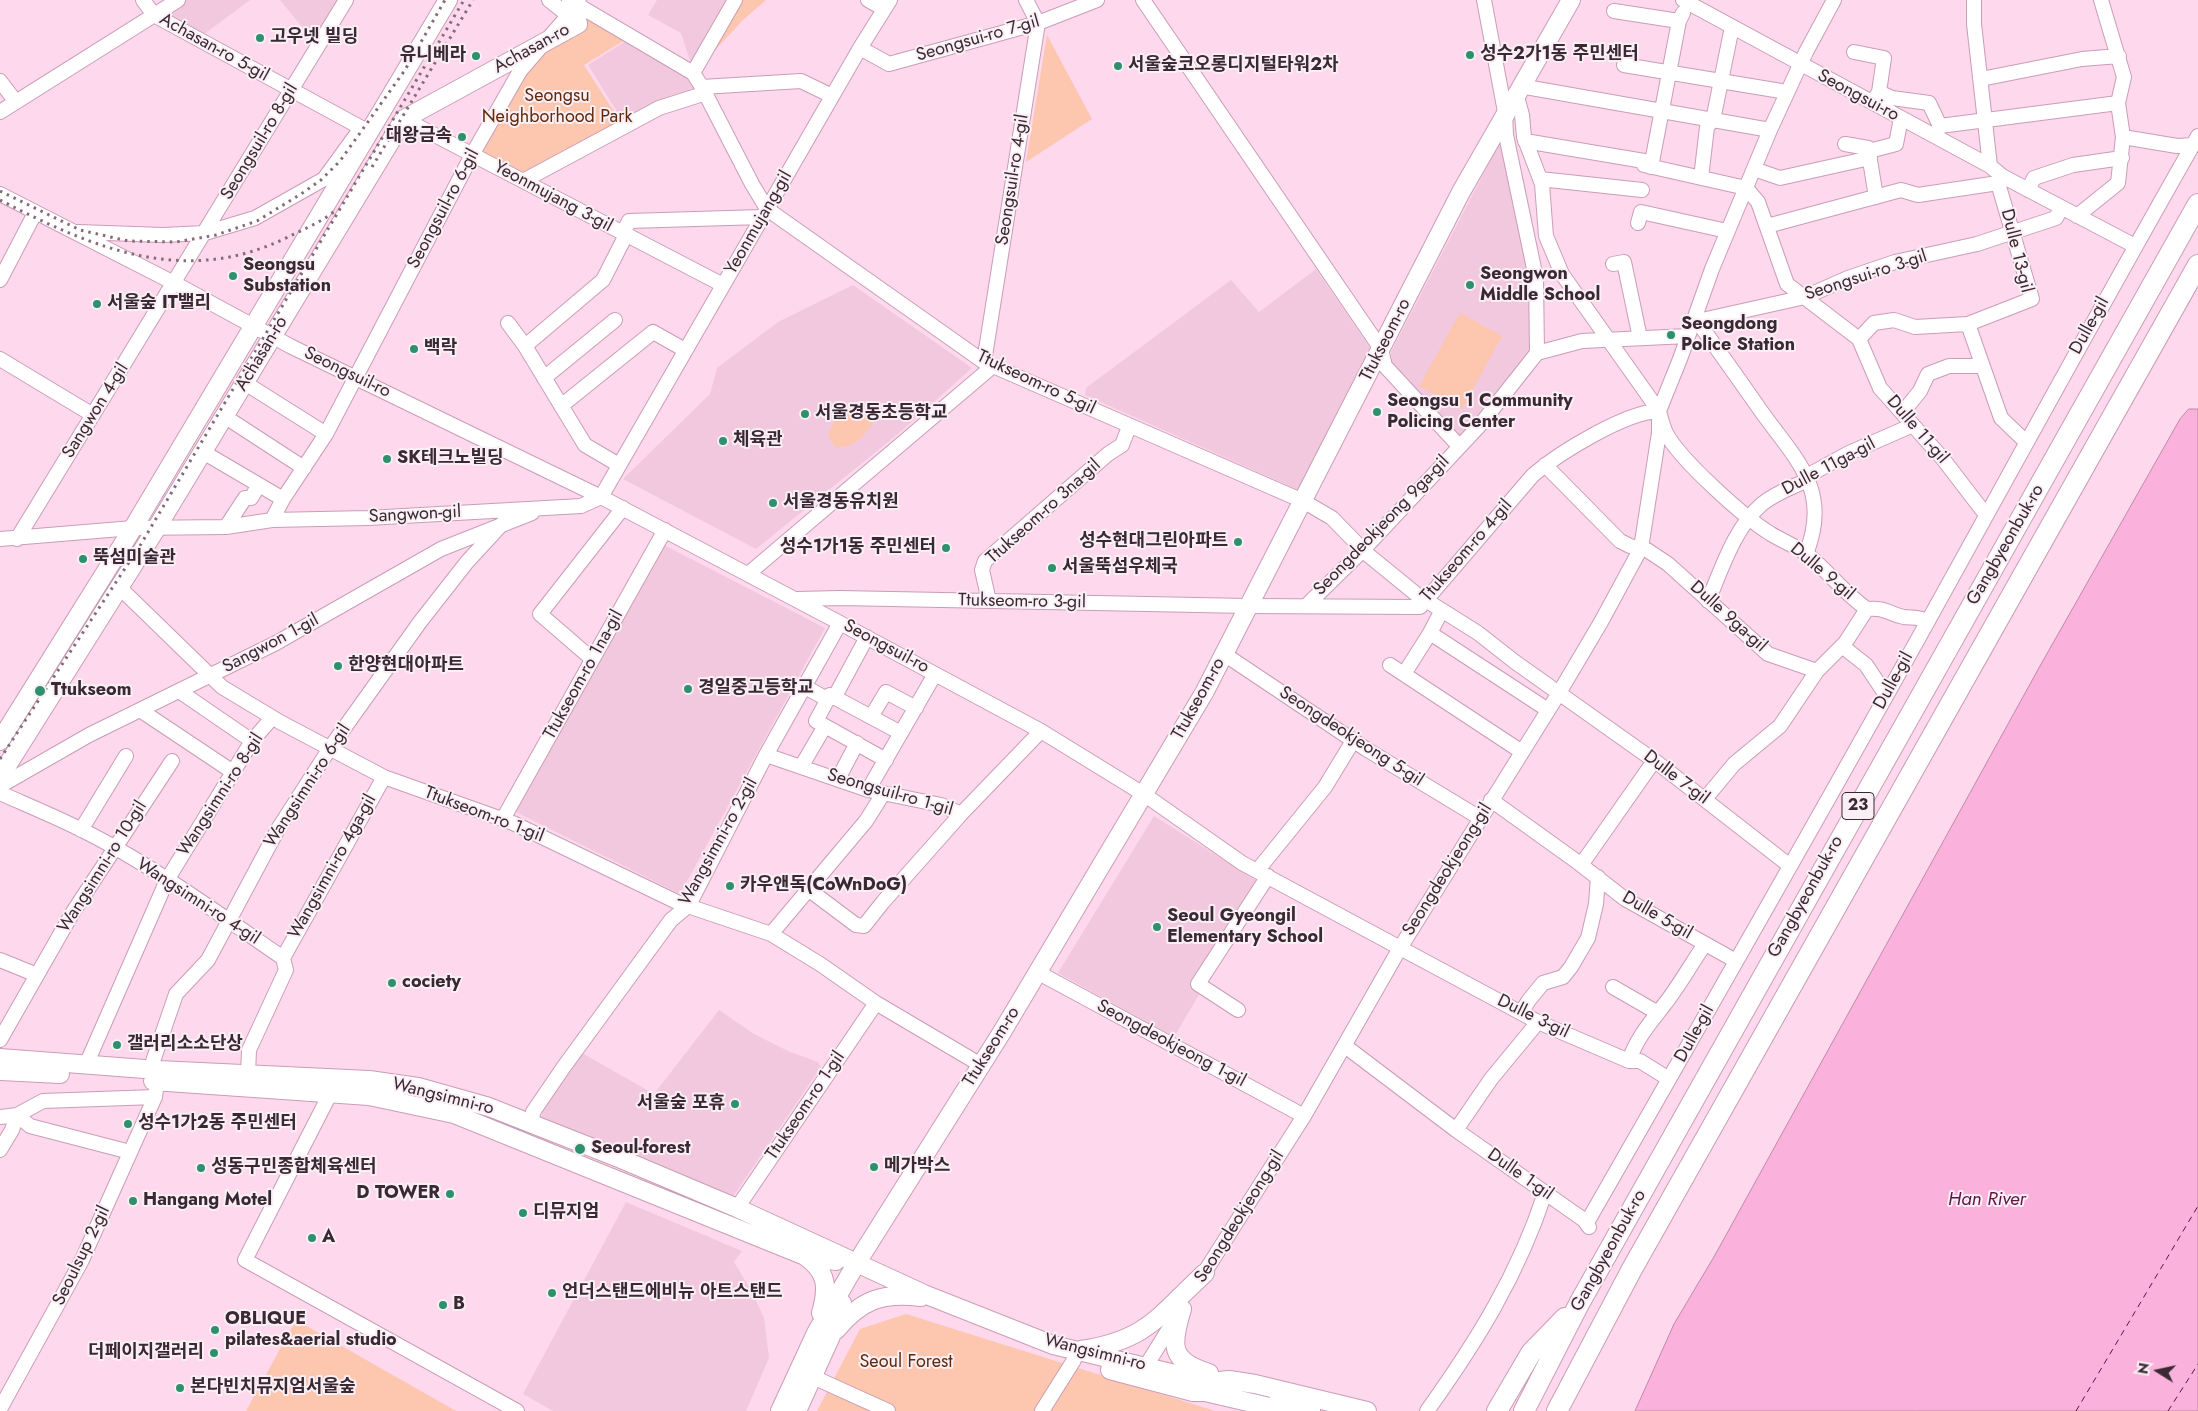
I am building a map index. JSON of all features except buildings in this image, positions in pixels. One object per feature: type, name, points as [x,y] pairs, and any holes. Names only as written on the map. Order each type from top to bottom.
[{"type":"highway","name":"Gangbyeonbuk-ro","points":[[1524,1411],[1580,1302],[1792,921],[2198,204]]},
{"type":"highway","name":"Gangbyeonbuk-ro","points":[[1557,1411],[1582,1362],[1894,803],[2198,265]]},
{"type":"highway","points":[[1497,1411],[1531,1353],[1580,1302]]},
{"type":"highway","points":[[1565,1411],[1582,1362]]},
{"type":"main road","name":"Achasan-ro","points":[[0,740],[133,528],[254,327],[365,130],[448,0]]},
{"type":"main road","name":"Ttukseom-ro","points":[[780,1411],[824,1335],[856,1264],[981,1065],[1145,795],[1204,693],[1461,192],[1505,112],[1571,0]]},
{"type":"main road","name":"Achasan-ro","points":[[0,777],[156,529],[404,119],[578,24],[575,1]]},
{"type":"main road","name":"Wangsimni-ro","points":[[0,1058],[86,1064],[154,1083],[248,1074],[331,1086],[454,1114],[805,1256],[856,1264],[980,1327],[1073,1356],[1142,1372],[1209,1382],[1220,1381],[1247,1402],[1311,1411]]},
{"type":"main road","name":"Wangsimni-ro","points":[[0,1071],[154,1083],[331,1086],[369,1080],[418,1087],[488,1107],[532,1123],[737,1208],[924,1294],[1073,1356]]},
{"type":"main road","points":[[805,1256],[816,1267],[826,1285],[824,1335]]},
{"type":"main road","points":[[1073,1356],[1124,1339],[1145,1329],[1168,1310],[1204,1273]]},
{"type":"main road","points":[[824,1335],[868,1301],[904,1295],[922,1298]]},
{"type":"main road","points":[[1182,1309],[1174,1335],[1177,1352],[1190,1366],[1211,1374],[1220,1381],[1229,1380],[1255,1384],[1367,1411]]},
{"type":"main road","name":"Ttukseom-ro","points":[[797,1411],[813,1377],[824,1335]]},
{"type":"main road","name":"Wangsimni-ro","points":[[1142,1372],[1193,1392],[1204,1392],[1287,1411]]},
{"type":"street","name":"Achasan-ro 5-gil","points":[[143,0],[154,15],[365,130]]},
{"type":"street","points":[[0,112],[178,0]]},
{"type":"street","name":"Seongsuil-ro 8-gil","points":[[174,284],[346,0]]},
{"type":"street","points":[[549,0],[578,24]]},
{"type":"street","points":[[693,73],[735,0]]},
{"type":"street","name":"Yeonmujang-gil","points":[[601,496],[832,96],[887,5],[868,0]]},
{"type":"street","points":[[1026,0],[1038,23]]},
{"type":"street","name":"Seongsui-ro 7-gil","points":[[860,48],[889,64],[1038,23],[1098,0]]},
{"type":"street","name":"Seongdeokjeong 9ga-gil","points":[[1143,0],[1381,349],[1385,366],[1459,446]]},
{"type":"street","points":[[1484,0],[1505,112],[1506,135],[1536,278],[1537,353],[1582,341],[1688,336]]},
{"type":"street","name":"Seongdeokjeong-gil","points":[[1142,1372],[1304,1116],[1400,948],[1559,693],[1601,622],[1641,548],[1659,433],[1659,411],[1695,321],[1727,231],[1770,130],[1800,65],[1834,0]]},
{"type":"street","points":[[1974,0],[1974,24],[1990,166]]},
{"type":"street","points":[[2077,216],[2118,182],[2122,158],[2123,137],[2118,103],[2124,77],[2101,0]]},
{"type":"street","points":[[575,1],[693,73],[704,90],[752,184],[764,213]]},
{"type":"street","name":"Seongsuil-ro 6-gil","points":[[272,520],[283,499],[326,434],[472,155],[520,71],[575,1]]},
{"type":"street","name":"Seongsui-ro","points":[[1651,167],[1679,20],[1687,1],[1800,65],[1875,98],[1901,118],[1937,131],[1990,166],[2000,180],[2028,190],[2135,246]]},
{"type":"street","points":[[1614,10],[1679,20]]},
{"type":"street","name":"Seongsuil-ro 4-gil","points":[[988,364],[1038,23]]},
{"type":"street","points":[[1701,178],[1707,127],[1713,120],[1732,27]]},
{"type":"street","points":[[1854,52],[1884,58],[1875,98],[1892,98],[1930,103],[1937,131],[1986,120],[2118,103]]},
{"type":"street","points":[[1980,79],[2082,58],[2119,56]]},
{"type":"street","points":[[1624,65],[1787,92]]},
{"type":"street","points":[[0,81],[16,102]]},
{"type":"street","points":[[523,182],[659,108],[704,90],[801,81],[832,96]]},
{"type":"street","points":[[1518,90],[1662,111],[1770,130]]},
{"type":"street","name":"Dulle 9-gil","points":[[1518,90],[1525,141],[1540,179],[1546,236],[1562,274],[1659,411],[1666,433],[1685,457],[1714,487],[1749,517],[1806,554],[1825,570],[1852,598],[1868,609],[1880,608],[1898,615],[1922,618],[1928,621]]},
{"type":"street","points":[[1754,169],[1780,178],[1869,155],[1896,144],[1901,118]]},
{"type":"street","name":"Yeonmujang 3-gil","points":[[404,119],[723,285]]},
{"type":"street","name":"Achasan-ro","points":[[205,233],[255,218],[324,179],[365,130]]},
{"type":"street","points":[[2123,137],[2177,146],[2195,140]]},
{"type":"street","name":"Dulle-gil","points":[[1586,1224],[1928,621],[2195,140]]},
{"type":"street","points":[[1525,141],[1644,161],[1644,165],[1651,167],[1746,188]]},
{"type":"street","points":[[1845,144],[1868,148],[1876,197]]},
{"type":"street","points":[[2028,190],[2034,178],[2057,170],[2073,165],[2122,158]]},
{"type":"street","points":[[1540,179],[1642,190]]},
{"type":"street","points":[[1767,226],[1901,190],[1918,195],[2000,180]]},
{"type":"street","name":"Dulle 13-gil","points":[[1968,324],[2032,299],[2012,232],[2000,180]]},
{"type":"street","name":"Dulle 11-gil","points":[[1746,188],[1758,202],[1787,284],[1859,339],[1880,388],[1943,459],[1986,515]]},
{"type":"street","name":"Seongsuil-ro","points":[[0,194],[254,327],[601,496],[1041,731],[1145,795],[1242,863],[1262,873]]},
{"type":"street","name":"Seongsui-ro 3-gil","points":[[1695,321],[1805,297],[1848,278],[1895,262],[1977,244],[2056,218],[2061,208]]},
{"type":"street","points":[[0,280],[36,212]]},
{"type":"street","points":[[1638,223],[1641,212],[1727,231]]},
{"type":"street","name":"Yeonmujang 3-gil","points":[[625,234],[629,221],[764,213]]},
{"type":"street","name":"Ttukseom-ro 5-gil","points":[[764,213],[988,364],[1304,501],[1332,518],[1363,550],[1425,600]]},
{"type":"street","name":"Seongsuil-ro","points":[[74,232],[164,235],[205,233]]},
{"type":"street","points":[[525,346],[603,280],[625,234]]},
{"type":"street","points":[[1613,264],[1624,262],[1640,338]]},
{"type":"street","name":"Sangwon 4-gil","points":[[17,538],[174,284]]},
{"type":"street","points":[[544,378],[616,320]]},
{"type":"street","points":[[1859,339],[1874,323],[1894,320],[1915,327],[1968,324],[2001,418],[2026,442]]},
{"type":"street","points":[[1695,321],[1792,450],[1807,476],[1815,518],[1812,539],[1806,554]]},
{"type":"street","points":[[508,323],[525,346],[585,445],[619,465]]},
{"type":"street","points":[[561,406],[653,332],[685,350]]},
{"type":"street","name":"Seongdeokjeong 9ga-gil","points":[[1306,606],[1363,550],[1480,425],[1537,353]]},
{"type":"street","points":[[0,359],[93,415]]},
{"type":"street","points":[[748,574],[988,364]]},
{"type":"street","points":[[1903,412],[1920,391],[1928,374],[1949,366],[1982,366]]},
{"type":"street","points":[[245,383],[326,434]]},
{"type":"street","name":"Ttukseom-ro 4-gil","points":[[1248,606],[1420,606],[1533,475],[1545,465],[1590,438],[1627,419],[1648,411],[1659,411]]},
{"type":"street","points":[[224,416],[304,468]]},
{"type":"street","name":"Dulle 11ga-gil","points":[[1749,517],[1764,502],[1803,482],[1807,476],[1849,453],[1914,425]]},
{"type":"street","name":"Ttukseom-ro 3na-gil","points":[[989,601],[982,570],[985,561],[1108,454],[1122,445],[1127,432]]},
{"type":"street","points":[[203,452],[283,499]]},
{"type":"street","name":"Dulle 9ga-gil","points":[[1545,465],[1620,541],[1655,554],[1768,654],[1817,671]]},
{"type":"street","points":[[226,527],[245,498],[250,498],[259,485]]},
{"type":"street","name":"Sangwon-gil","points":[[0,539],[133,528],[226,527],[272,520],[581,506],[601,496]]},
{"type":"street","name":"Sangwon 1-gil","points":[[0,786],[89,735],[276,643],[441,549],[544,508]]},
{"type":"street","points":[[592,659],[540,614],[623,508]]},
{"type":"street","points":[[1708,601],[1722,567],[1749,517]]},
{"type":"street","name":"Wangsimni-ro 6-gil","points":[[154,1083],[176,994],[208,960],[278,829],[330,748],[420,622],[467,562],[502,524]]},
{"type":"street","name":"Ttukseom-ro 1na-gil","points":[[503,820],[664,530]]},
{"type":"street","name":"Ttukseom-ro 1-gil","points":[[119,587],[222,687],[272,718],[384,777],[503,820],[679,903],[771,934],[820,964],[876,1003],[981,1065]]},
{"type":"street","name":"Ttukseom-ro 3-gil","points":[[796,600],[840,598],[1248,606]]},
{"type":"street","name":"Dulle 7-gil","points":[[1425,600],[1478,633],[1654,761],[1790,866]]},
{"type":"street","points":[[1704,799],[1734,764],[1780,726],[1817,671],[1842,646],[1868,609]]},
{"type":"street","points":[[1404,674],[1442,610]]},
{"type":"street","name":"Wangsimni-ro 2-gil","points":[[532,1123],[533,1112],[563,1068],[671,920],[689,905],[766,755],[840,623]]},
{"type":"street","points":[[1430,633],[1548,710]]},
{"type":"street","points":[[866,637],[831,699],[816,721],[886,760]]},
{"type":"street","points":[[1842,646],[1866,665],[1886,695]]},
{"type":"street","name":"Seongdeokjeong 5-gil","points":[[1224,654],[1353,741],[1480,818]]},
{"type":"street","points":[[1390,665],[1522,752]]},
{"type":"street","points":[[868,790],[935,674]]},
{"type":"street","points":[[805,687],[901,733]]},
{"type":"street","points":[[179,691],[252,741]]},
{"type":"street","points":[[871,717],[886,692],[916,708]]},
{"type":"street","points":[[140,710],[233,772]]},
{"type":"street","name":"Wangsimni-ro 8-gil","points":[[86,1064],[167,880],[252,741],[272,718]]},
{"type":"street","points":[[801,767],[824,726]]},
{"type":"street","name":"Seongsuil-ro 1-gil","points":[[766,755],[868,790],[941,805],[961,814],[1041,731]]},
{"type":"street","points":[[1238,1010],[1198,984],[1262,873],[1325,787],[1353,741]]},
{"type":"street","points":[[838,779],[857,743]]},
{"type":"street","points":[[81,830],[126,756]]},
{"type":"street","name":"Wangsimni-ro 10-gil","points":[[0,1040],[4,1023],[37,975],[72,912],[172,761]]},
{"type":"street","points":[[1581,865],[1654,761]]},
{"type":"street","name":"Wangsimni-ro 4ga-gil","points":[[282,958],[384,777]]},
{"type":"street","name":"Wangsimni-ro 4-gil","points":[[0,793],[81,830],[114,848],[167,880],[282,958]]},
{"type":"street","points":[[771,934],[866,821],[884,794]]},
{"type":"street","name":"Dulle 5-gil","points":[[1491,800],[1625,899],[1736,961]]},
{"type":"street","points":[[808,889],[856,925],[864,926],[961,814]]},
{"type":"street","name":"Dulle 3-gil","points":[[1262,873],[1538,1022],[1629,1061],[1640,1062],[1669,1079]]},
{"type":"street","points":[[1522,1013],[1529,1000],[1543,983],[1562,978],[1572,967],[1588,938],[1596,904],[1598,878]]},
{"type":"street","points":[[1629,1061],[1636,1042],[1705,944]]},
{"type":"street","points":[[248,1074],[249,1050],[286,970],[282,958]]},
{"type":"street","points":[[0,960],[37,975]]},
{"type":"street","name":"Seongdeokjeong 1-gil","points":[[1037,972],[1304,1116]]},
{"type":"street","points":[[1613,987],[1658,1012]]},
{"type":"street","name":"Ttukseom-ro 1-gil","points":[[737,1208],[876,1003]]},
{"type":"street","points":[[1456,1130],[1491,1080],[1538,1022]]},
{"type":"street","name":"Dulle 1-gil","points":[[1345,1046],[1456,1130],[1586,1224]]},
{"type":"street","points":[[0,1117],[17,1115],[43,1100],[154,1083]]},
{"type":"street","name":"Seoulsup 2-gil","points":[[0,1409],[82,1260],[130,1152],[154,1083]]},
{"type":"street","points":[[331,1086],[244,1260],[517,1411]]},
{"type":"street","points":[[0,1150],[12,1130],[17,1115]]},
{"type":"street","points":[[17,1115],[30,1126],[130,1152]]},
{"type":"street","points":[[1427,1411],[1470,1350],[1503,1292],[1525,1246],[1545,1194]]},
{"type":"street","points":[[1042,1411],[1073,1356]]},
{"type":"street","points":[[813,1377],[863,1406],[888,1411]]},
{"type":"shaded area","points":[[183,0],[250,0],[203,35],[165,12]]},
{"type":"shaded area","points":[[280,0],[342,0],[316,44]]},
{"type":"shaded area","points":[[657,0],[732,0],[692,67],[681,33],[648,15]]},
{"type":"shaded area","points":[[629,39],[688,75],[701,91],[624,123],[588,65]]},
{"type":"shaded area","points":[[1501,140],[1528,249],[1531,289],[1530,350],[1458,439],[1392,366],[1391,352]]},
{"type":"shaded area","points":[[1316,269],[1370,348],[1298,490],[1085,395],[1086,388],[1231,280],[1259,312]]},
{"type":"shaded area","name":"서울경동초등학교","points":[[853,285],[972,368],[898,434],[756,549],[623,479],[710,394],[717,368],[778,322]]},
{"type":"shaded area","name":"경일중고등학교","points":[[664,545],[825,628],[680,894],[516,812]]},
{"type":"shaded area","name":"Seoul Gyeongil Elementary School","points":[[1154,816],[1257,881],[1190,987],[1200,993],[1174,1037],[1058,973]]},
{"type":"shaded area","points":[[719,1010],[754,1034],[788,1051],[818,1062],[821,1067],[732,1198],[541,1120],[544,1104],[582,1053],[654,1094]]},
{"type":"shaded area","points":[[626,1202],[742,1251],[734,1262],[752,1292],[764,1318],[769,1358],[746,1411],[553,1411],[523,1394]]},
{"type":"green space","points":[[741,0],[766,0],[743,20],[703,63]]},
{"type":"green space","name":"Seongsu Neighborhood Park","points":[[577,9],[628,38],[584,65],[622,124],[524,176],[478,153],[523,74]]},
{"type":"green space","points":[[1047,35],[1092,119],[1026,162]]},
{"type":"green space","points":[[1460,313],[1502,336],[1462,409],[1419,386]]},
{"type":"green space","points":[[850,402],[865,408],[873,423],[862,437],[853,444],[835,447],[828,435],[841,406]]},
{"type":"green space","name":"Seoul Forest","points":[[906,1314],[1215,1411],[817,1411],[860,1329]]},
{"type":"green space","points":[[296,1320],[456,1411],[246,1411]]},
{"type":"water","name":"Han River","points":[[2189,409],[2198,409],[2198,1411],[1635,1411],[1674,1324],[1715,1255],[2040,666],[2180,419]]},
{"type":"ferry route","points":[[2076,1411],[2198,1206]]},
{"type":"ferry route","points":[[2168,1411],[2198,1364]]},
{"type":"railway","points":[[0,191],[80,230],[128,241],[176,242],[216,235],[257,221],[321,180],[340,161],[405,70],[445,0]]},
{"type":"railway","points":[[0,759],[141,544],[464,0]]},
{"type":"railway","points":[[372,167],[473,0]]},
{"type":"railway","points":[[0,200],[70,233],[105,246],[140,256],[176,260],[213,259],[250,252],[307,228],[337,209]]},
{"type":"place","name":"고우넷 빌딩","points":[[260,38]]},
{"type":"place","name":"성수2가1동 주민센터","points":[[1470,55]]},
{"type":"place","name":"유니베라","points":[[476,56]]},
{"type":"place","name":"서울숲코오롱디지털타워2차","points":[[1118,66]]},
{"type":"place","name":"대왕금속","points":[[462,137]]},
{"type":"place","name":"Seongsu Substation","points":[[233,276]]},
{"type":"place","name":"Seongwon Middle School","points":[[1470,285]]},
{"type":"place","name":"서울숲 IT밸리","points":[[97,304]]},
{"type":"place","name":"Seongdong Police Station","points":[[1671,335]]},
{"type":"place","name":"백락","points":[[414,349]]},
{"type":"place","name":"Seongsu 1 Community Policing Center","points":[[1377,412]]},
{"type":"place","name":"서울경동초등학교","points":[[805,414]]},
{"type":"place","name":"체육관","points":[[723,441]]},
{"type":"place","name":"SK테크노빌딩","points":[[387,459]]},
{"type":"place","name":"서울경동유치원","points":[[773,503]]},
{"type":"place","name":"성수현대그린아파트","points":[[1238,542]]},
{"type":"place","name":"성수1가1동 주민센터","points":[[946,548]]},
{"type":"place","name":"뚝섬미술관","points":[[83,559]]},
{"type":"place","name":"서울뚝섬우체국","points":[[1052,568]]},
{"type":"place","name":"한양현대아파트","points":[[338,666]]},
{"type":"place","name":"경일중고등학교","points":[[688,689]]},
{"type":"place","name":"Ttukseom","points":[[40,691]]},
{"type":"place","name":"카우앤독(CoWnDoG)","points":[[730,886]]},
{"type":"place","name":"Seoul Gyeongil Elementary School","points":[[1157,927]]},
{"type":"place","name":"cociety","points":[[392,983]]},
{"type":"place","name":"갤러리소소단상","points":[[117,1045]]},
{"type":"place","name":"서울숲 포휴","points":[[735,1104]]},
{"type":"place","name":"성수1가2동 주민센터","points":[[128,1124]]},
{"type":"place","name":"Seoul-forest","points":[[580,1149]]},
{"type":"place","name":"메가박스","points":[[874,1167]]},
{"type":"place","name":"성동구민종합체육센터","points":[[201,1168]]},
{"type":"place","name":"D TOWER","points":[[450,1194]]},
{"type":"place","name":"Hangang Motel","points":[[133,1201]]},
{"type":"place","name":"디뮤지엄","points":[[523,1213]]},
{"type":"place","name":"A","points":[[312,1238]]},
{"type":"place","name":"언더스탠드에비뉴 아트스탠드","points":[[552,1293]]},
{"type":"place","name":"B","points":[[443,1305]]},
{"type":"place","name":"OBLIQUE pilates&aerial studio","points":[[215,1330]]},
{"type":"place","name":"더페이지갤러리","points":[[214,1353]]},
{"type":"place","name":"본다빈치뮤지엄서울숲","points":[[180,1388]]}]
